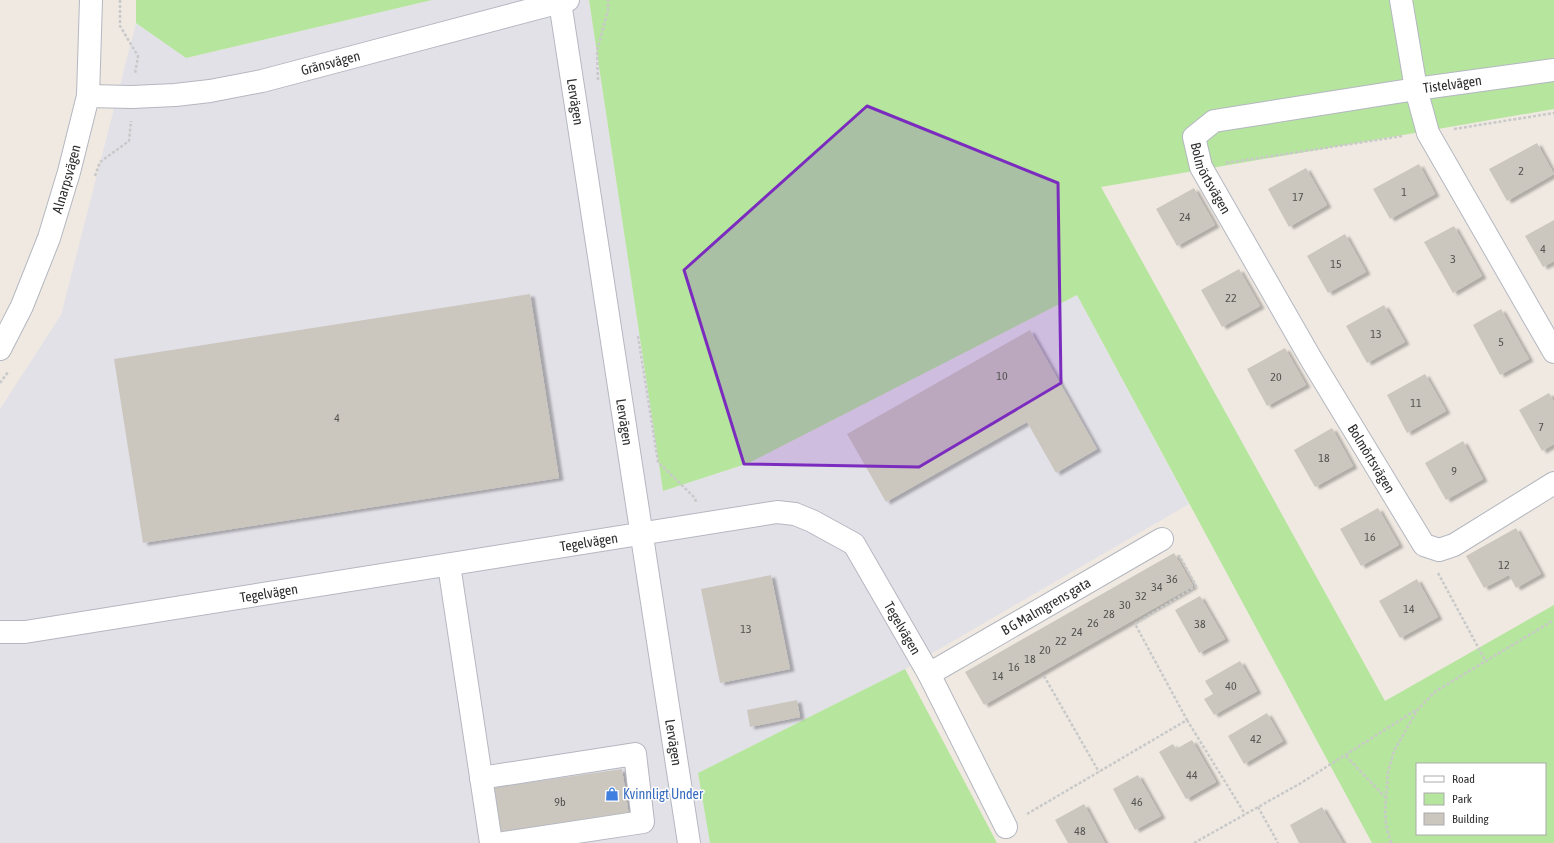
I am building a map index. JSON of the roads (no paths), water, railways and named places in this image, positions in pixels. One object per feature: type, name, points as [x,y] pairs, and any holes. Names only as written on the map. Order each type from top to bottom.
[{"type":"street","name":"Alnarpsvägen","points":[[0,349],[22,306],[49,238],[70,172],[88,96],[91,0]]},
{"type":"street","name":"Tistelvägen","points":[[1401,0],[1416,89],[1554,70]]},
{"type":"street","name":"Gränsvägen","points":[[88,96],[132,97],[175,95],[210,91],[262,81],[564,1]]},
{"type":"street","name":"Lervägen","points":[[564,1],[689,843]]},
{"type":"street","points":[[1416,89],[1428,133],[1554,352]]},
{"type":"street","name":"Bolmörtsvägen","points":[[1416,89],[1214,121],[1194,137],[1201,167],[1311,359],[1424,545],[1439,550],[1454,545],[1554,484]]},
{"type":"street","name":"Tegelvägen","points":[[0,632],[25,632],[777,512],[795,514],[812,521],[854,544],[929,674],[1006,827]]},
{"type":"street","name":"B G Malmgrens gata","points":[[929,674],[1162,539]]},
{"type":"street","points":[[449,565],[491,843]]},
{"type":"street","points":[[481,778],[635,754],[643,822],[504,843]]},
{"type":"place","name":"Kvinnligt Under","points":[[612,794]]}]
